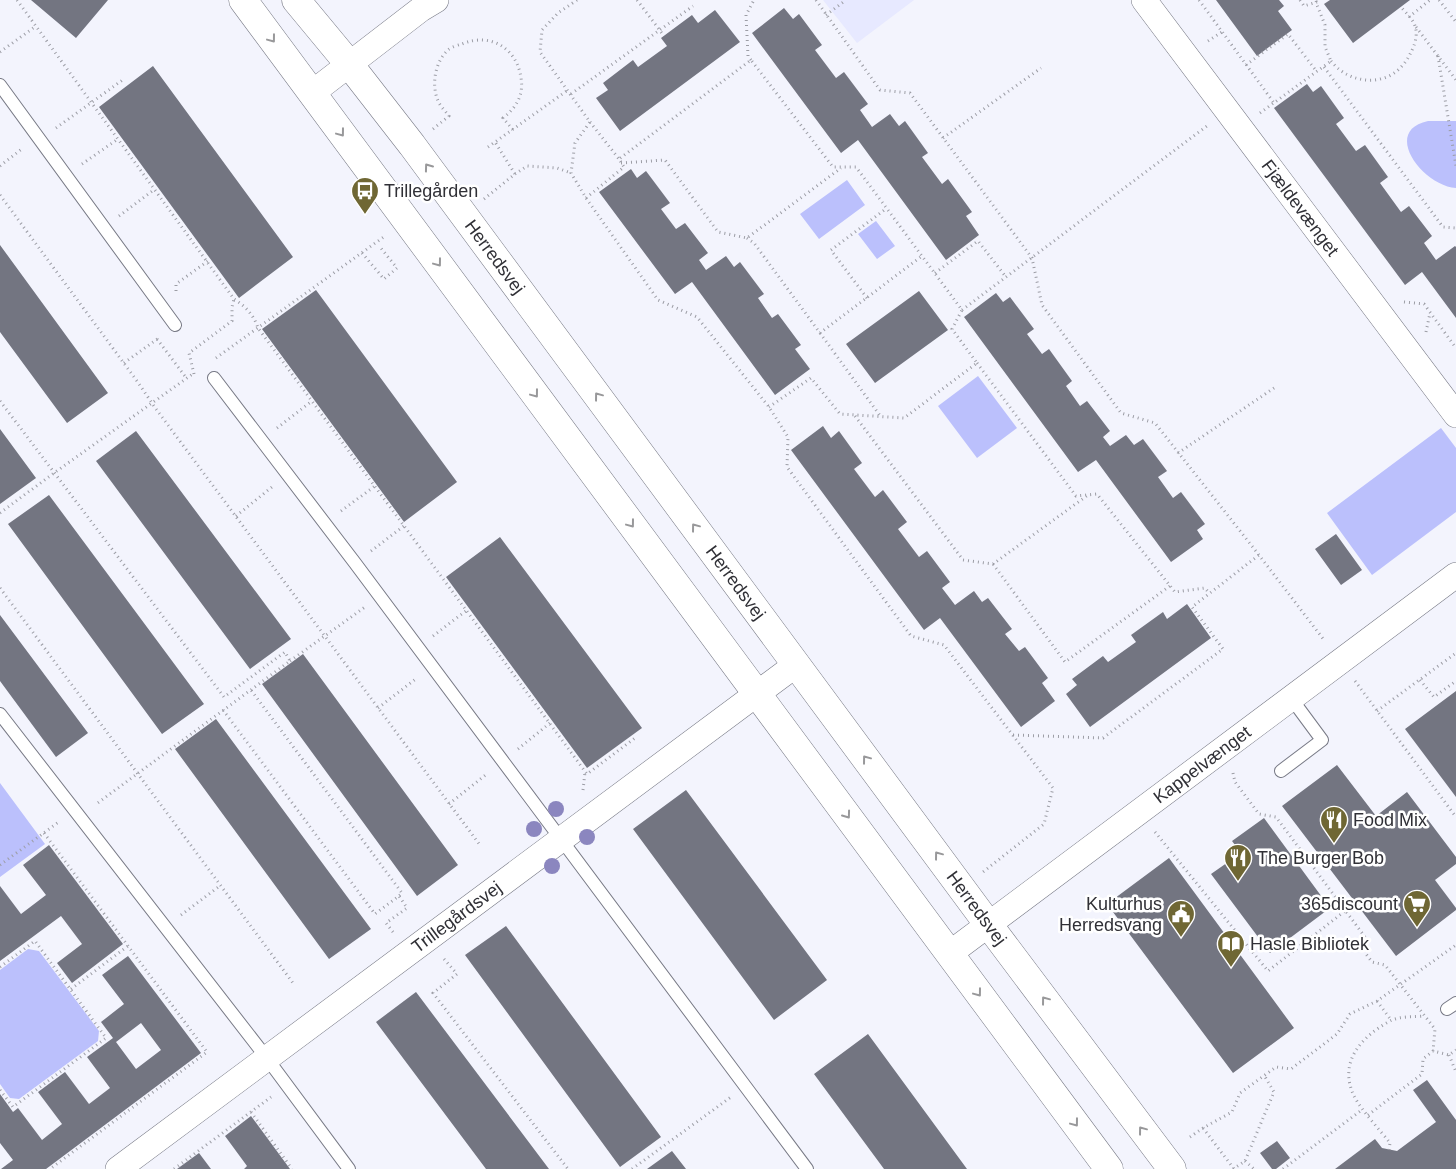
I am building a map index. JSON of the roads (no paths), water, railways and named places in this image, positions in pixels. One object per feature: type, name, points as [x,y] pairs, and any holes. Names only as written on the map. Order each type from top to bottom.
[{"type":"street","points":[[243,0],[1109,1169]]},
{"type":"street","name":"Herredsvej","points":[[296,0],[349,64],[412,146],[988,924],[1172,1169]]},
{"type":"street","points":[[312,93],[421,9],[436,0]]},
{"type":"street","name":"Fjældevænget","points":[[1144,0],[1456,415]]},
{"type":"street","name":"Kappelvænget","points":[[949,954],[1456,575]]},
{"type":"street","name":"Trillegårdsvej","points":[[118,1169],[796,664]]},
{"type":"lane","points":[[0,85],[175,326]]},
{"type":"lane","points":[[214,378],[807,1169]]},
{"type":"lane","points":[[1281,771],[1322,740],[1292,698]]},
{"type":"lane","points":[[0,714],[266,1057],[349,1169]]},
{"type":"place","name":"Trillegården","points":[[365,215]]},
{"type":"place","name":"Food Mix","points":[[1334,844]]},
{"type":"place","name":"The Burger Bob","points":[[1238,882]]},
{"type":"place","name":"365discount","points":[[1417,928]]},
{"type":"place","name":"Kulturhus Herredsvang","points":[[1181,938]]},
{"type":"place","name":"Hasle Bibliotek","points":[[1231,968]]}]
